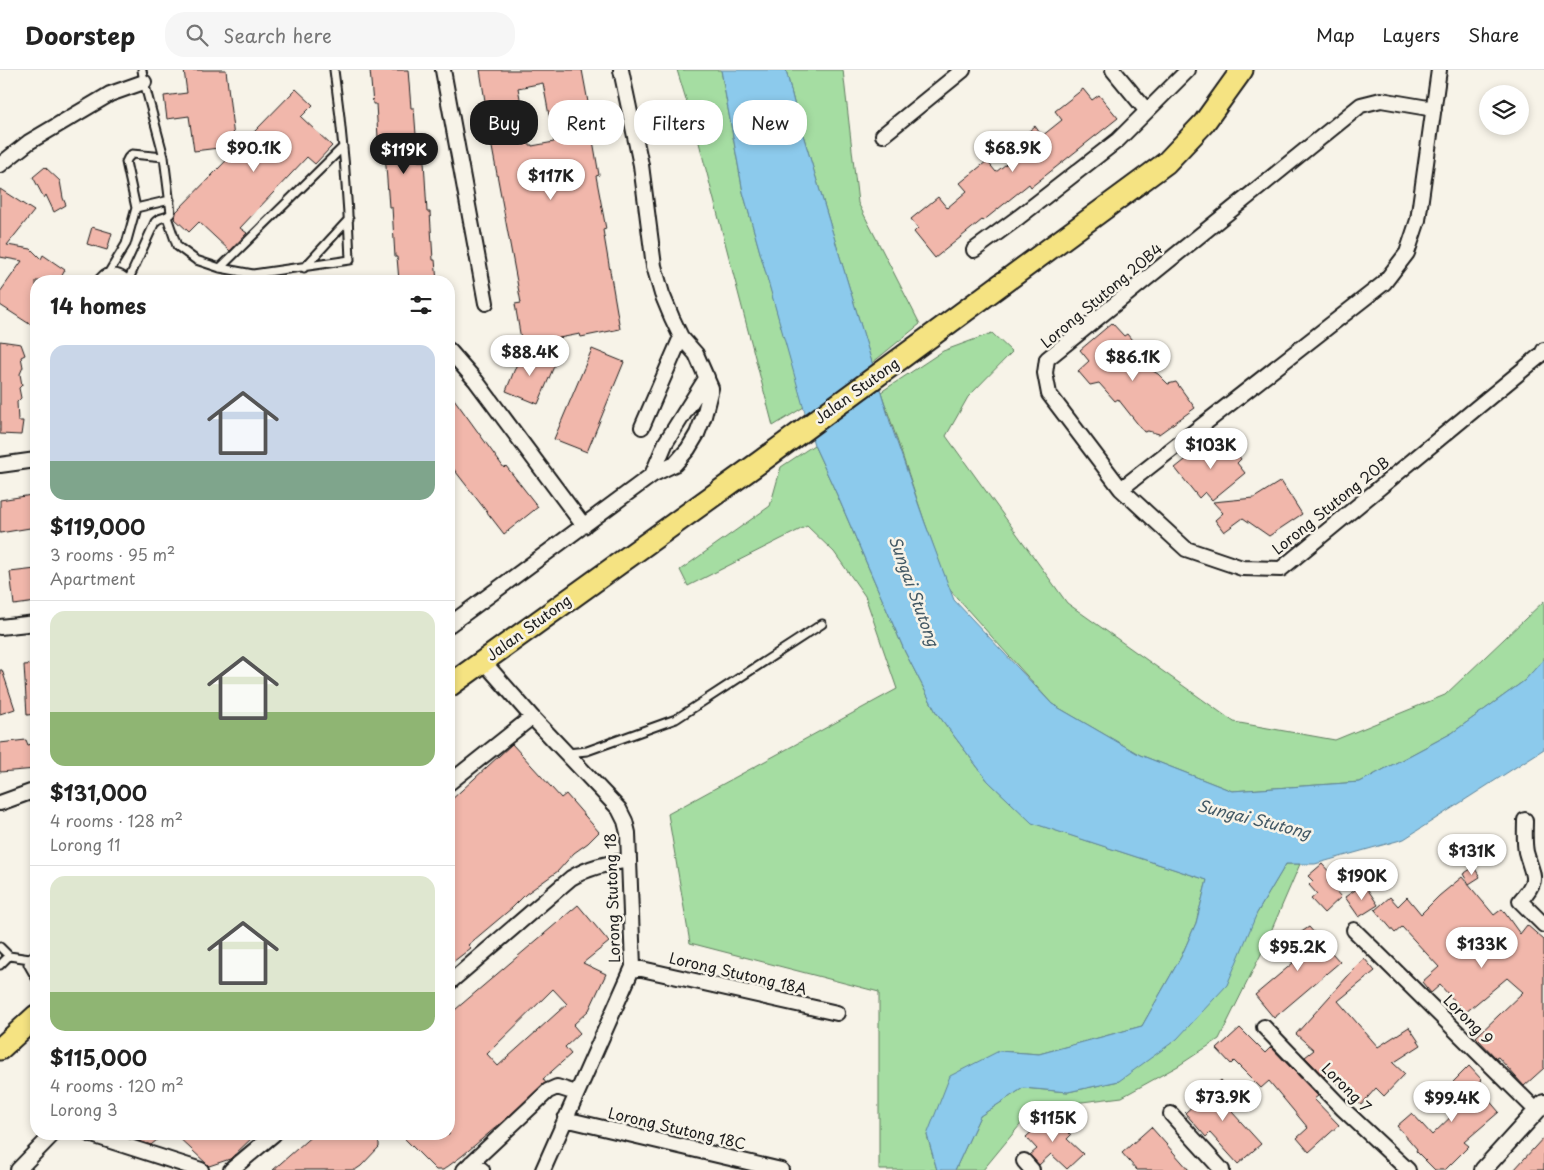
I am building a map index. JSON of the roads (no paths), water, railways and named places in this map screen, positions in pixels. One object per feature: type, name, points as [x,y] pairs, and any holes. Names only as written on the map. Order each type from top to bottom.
[{"type":"main road","name":"Jalan Stutong","points":[[455,682],[922,344],[1166,163],[1204,123],[1242,70]]},
{"type":"main road","points":[[2,1043],[30,1021]]},
{"type":"street","points":[[443,70],[486,303]]},
{"type":"street","points":[[455,621],[652,475],[675,464],[688,449],[697,434],[704,416],[711,388],[696,354],[681,337],[662,294],[654,266],[641,165],[621,70]]},
{"type":"street","points":[[883,135],[963,70]]},
{"type":"street","points":[[1114,70],[1146,110]]},
{"type":"street","points":[[974,250],[1118,140],[1188,70]]},
{"type":"street","points":[[1121,489],[1384,283],[1407,253],[1418,220],[1440,70]]},
{"type":"street","points":[[0,165],[29,142],[143,76]]},
{"type":"street","name":"Lorong Stutong 20B4","points":[[1121,489],[1049,394],[1045,373],[1048,359],[1361,105],[1381,100],[1434,109]]},
{"type":"street","points":[[642,427],[681,337]]},
{"type":"street","name":"Lorong Stutong 20B","points":[[1121,489],[1186,548],[1242,568],[1281,568],[1542,354],[1544,350]]},
{"type":"street","points":[[455,357],[476,381],[584,526]]},
{"type":"street","points":[[652,475],[666,442],[707,377]]},
{"type":"street","points":[[0,465],[30,461]]},
{"type":"street","points":[[0,627],[30,624]]},
{"type":"street","name":"Lorong Stutong 18","points":[[483,661],[532,717],[619,808],[628,833],[633,967],[543,1170]]},
{"type":"street","points":[[455,778],[532,717]]},
{"type":"street","points":[[0,803],[30,792]]},
{"type":"street","points":[[1525,820],[1526,850],[1534,873],[1531,888],[1520,901],[1544,925]]},
{"type":"street","points":[[455,978],[571,878],[592,867],[629,860]]},
{"type":"street","name":"Lorong 9","points":[[1354,930],[1541,1107]]},
{"type":"street","name":"Lorong Stutong 18A","points":[[633,967],[837,1013]]},
{"type":"street","name":"Lorong 7","points":[[1264,1027],[1343,1109],[1408,1170]]},
{"type":"street","points":[[472,1168],[548,1091],[557,1087],[576,1093]]},
{"type":"street","points":[[1483,1170],[1541,1107]]},
{"type":"street","points":[[1171,1114],[1222,1170]]},
{"type":"street","name":"Lorong Stutong 18C","points":[[566,1119],[780,1170]]},
{"type":"street","points":[[18,1170],[47,1140]]},
{"type":"street","points":[[108,1140],[202,1170]]},
{"type":"street","points":[[231,1170],[267,1140]]},
{"type":"lane","points":[[167,217],[177,246],[196,260],[220,268],[252,274],[350,260],[349,219],[341,118],[334,70]]},
{"type":"lane","points":[[131,275],[155,222],[160,217],[167,217],[171,214],[164,157],[143,76]]},
{"type":"lane","points":[[220,268],[343,147]]},
{"type":"lane","points":[[107,275],[126,244],[136,208],[126,162],[132,154],[164,157]]},
{"type":"lane","points":[[136,208],[170,200]]},
{"type":"lane","points":[[304,268],[349,219]]},
{"type":"lane","points":[[567,753],[587,751],[676,719],[822,624]]},
{"type":"lane","points":[[0,947],[9,956],[30,959],[28,964],[30,968]]},
{"type":"lane","points":[[0,965],[9,956]]},
{"type":"water","points":[[721,70],[786,70],[793,100],[733,100],[733,137]]},
{"type":"water","name":"Sungai Stutong","points":[[735,145],[806,145],[891,425],[954,600],[1052,704],[1140,755],[1232,791],[1360,782],[1452,733],[1524,681],[1544,659],[1544,749],[1404,839],[1315,864],[1286,864],[1257,913],[1227,985],[1177,1039],[1119,1081],[1068,1092],[1023,1088],[980,1116],[955,1170],[937,1170],[927,1135],[950,1076],[999,1051],[1039,1054],[1142,1026],[1181,957],[1196,923],[1207,880],[1032,823],[988,781],[936,712],[905,652],[814,445],[743,192]]}]
